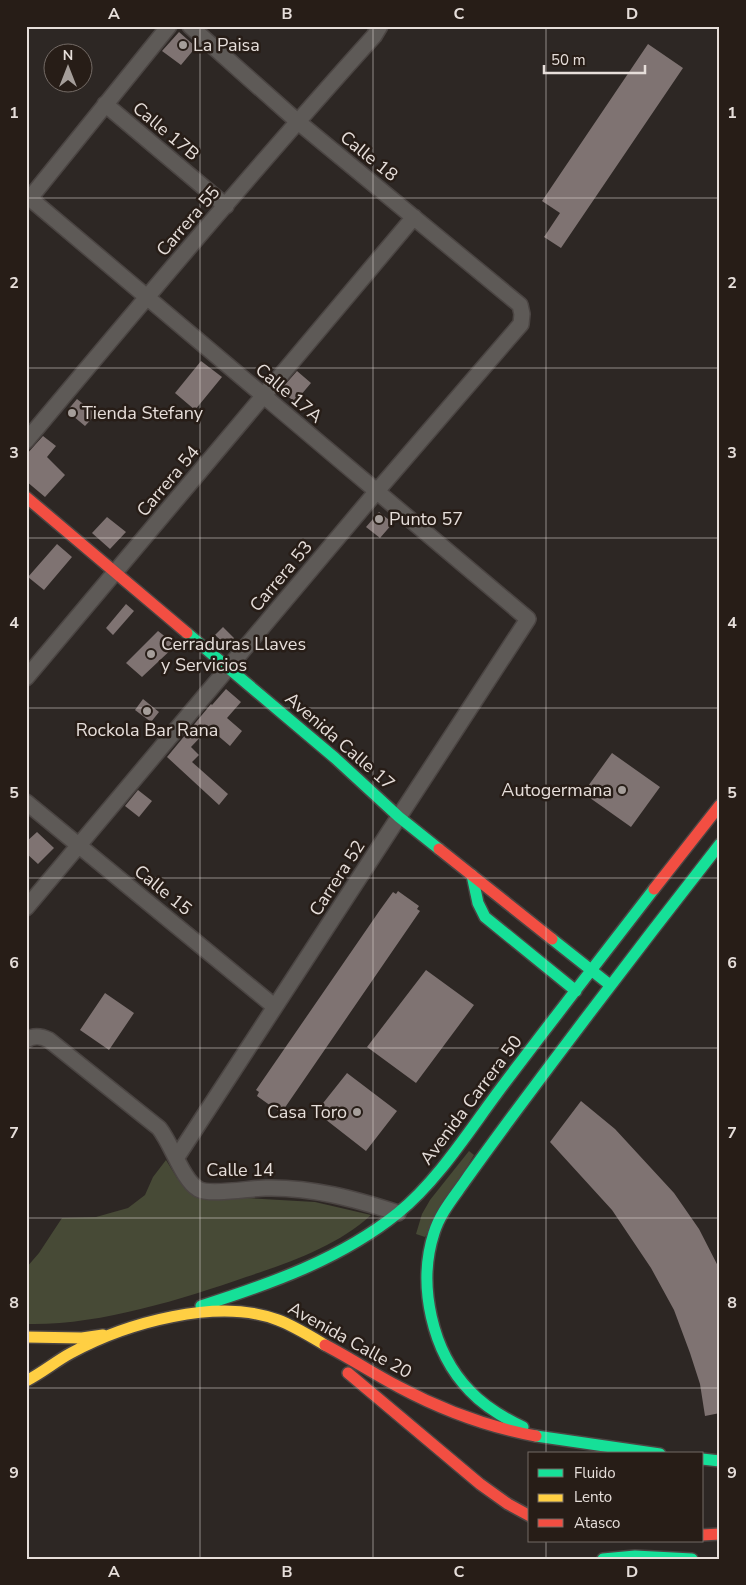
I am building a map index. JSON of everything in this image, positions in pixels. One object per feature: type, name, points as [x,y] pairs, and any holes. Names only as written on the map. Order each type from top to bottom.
[{"type":"main road","name":"Avenida Calle 17","points":[[26,497],[335,758],[399,817],[610,985]]},
{"type":"main road","name":"Avenida Carrera 50","points":[[170,1316],[260,1287],[318,1262],[358,1240],[398,1213],[427,1187],[720,805]]},
{"type":"main road","points":[[610,985],[720,844]]},
{"type":"main road","points":[[472,875],[478,903],[485,917],[576,991]]},
{"type":"main road","name":"Avenida Calle 20","points":[[562,1441],[512,1422],[496,1412],[464,1383],[452,1366],[432,1316],[428,1297],[427,1276],[430,1247],[440,1218],[489,1147],[610,985]]},
{"type":"main road","name":"Avenida Calle 20","points":[[26,1381],[70,1354],[117,1334],[170,1316],[218,1311],[247,1313],[276,1319],[324,1343],[403,1390],[447,1410],[500,1428],[562,1441],[645,1452]]},
{"type":"main road","name":"Avenida Calle 20","points":[[117,1334],[194,1322],[223,1323]]},
{"type":"main road","points":[[26,1337],[82,1338],[117,1334]]},
{"type":"main road","name":"Avenida Calle 20","points":[[294,1340],[336,1363],[480,1484],[508,1504],[528,1515]]},
{"type":"main road","points":[[704,1459],[720,1461]]},
{"type":"main road","points":[[704,1534],[720,1534]]},
{"type":"main road","points":[[603,1559],[635,1556],[692,1559]]},
{"type":"street","points":[[28,198],[169,26]]},
{"type":"street","name":"Calle 18","points":[[190,26],[297,121],[520,305],[522,314]]},
{"type":"street","name":"Carrera 55","points":[[26,441],[226,206],[372,29]]},
{"type":"street","name":"Calle 17B","points":[[105,104],[226,206]]},
{"type":"street","name":"Calle 17A","points":[[28,198],[528,619]]},
{"type":"street","name":"Carrera 54","points":[[26,678],[414,216]]},
{"type":"street","name":"Carrera 53","points":[[26,908],[520,324],[522,314]]},
{"type":"street","name":"Carrera 52","points":[[177,1157],[528,619]]},
{"type":"street","name":"Calle 15","points":[[26,802],[275,1007]]},
{"type":"street","name":"Calle 14","points":[[26,1040],[39,1036],[49,1040],[159,1128],[190,1183],[200,1190],[212,1192],[266,1188],[304,1190],[345,1197],[398,1213]]},
{"type":"green space","points":[[469,1151],[474,1155],[425,1237],[416,1234],[422,1214],[430,1200]]},
{"type":"green space","points":[[166,1160],[177,1178],[187,1188],[230,1197],[315,1202],[371,1215],[358,1226],[328,1245],[279,1266],[220,1286],[166,1303],[109,1316],[81,1321],[26,1324],[26,1268],[39,1253],[62,1218],[96,1217],[128,1208],[145,1195],[153,1177]]},
{"type":"building","points":[[179,32],[196,47],[181,65],[162,51]]},
{"type":"building","points":[[648,44],[683,68],[561,248],[544,237],[560,213],[542,201]]},
{"type":"building","points":[[201,361],[222,377],[195,410],[175,393]]},
{"type":"building","points":[[297,371],[311,383],[295,402],[286,395],[283,387]]},
{"type":"building","points":[[77,399],[96,414],[85,426],[67,411]]},
{"type":"building","points":[[43,436],[56,446],[47,457],[65,475],[45,497],[26,481],[26,455]]},
{"type":"building","points":[[379,512],[393,523],[380,538],[366,527]]},
{"type":"building","points":[[107,517],[126,532],[110,549],[92,533]]},
{"type":"building","points":[[57,544],[72,557],[44,590],[28,577]]},
{"type":"building","points":[[126,604],[134,611],[113,635],[106,628]]},
{"type":"building","points":[[223,627],[234,638],[227,646],[215,635]]},
{"type":"building","name":"Cerraduras Llaves y Servicios","points":[[158,631],[176,645],[142,677],[126,663]]},
{"type":"building","points":[[226,689],[241,702],[227,718],[242,731],[230,746],[209,728],[191,747],[199,755],[192,762],[228,794],[219,805],[167,757]]},
{"type":"building","name":"Rockola Bar Rana","points":[[143,699],[159,712],[151,722],[135,710]]},
{"type":"building","name":"Autogermana","points":[[612,753],[660,787],[631,827],[583,793]]},
{"type":"building","points":[[138,790],[152,801],[139,817],[125,806]]},
{"type":"building","points":[[37,832],[54,848],[38,864],[26,853],[26,842]]},
{"type":"building","points":[[398,891],[419,906],[417,909],[420,911],[284,1109],[281,1107],[278,1111],[257,1096],[259,1092],[256,1090],[380,910],[393,892],[396,894]]},
{"type":"building","points":[[426,970],[474,1005],[416,1083],[367,1047]]},
{"type":"building","points":[[105,993],[134,1013],[109,1050],[80,1030]]},
{"type":"building","name":"Casa Toro","points":[[347,1073],[397,1111],[366,1151],[316,1112]]},
{"type":"building","points":[[581,1101],[615,1129],[674,1193],[699,1229],[720,1270],[720,1413],[705,1416],[700,1384],[690,1353],[674,1310],[651,1268],[612,1210],[550,1142]]},
{"type":"traffic: fast","points":[[187,633],[335,758],[399,817],[439,849]]},
{"type":"traffic: fast","points":[[523,1427],[495,1412],[470,1391],[457,1375],[437,1338],[431,1317],[427,1274],[429,1253],[434,1233],[448,1206],[541,1077],[720,844]]},
{"type":"traffic: fast","points":[[472,875],[478,903],[485,917],[576,991]]},
{"type":"traffic: fast","points":[[201,1306],[253,1289],[329,1257],[376,1229],[413,1200],[441,1169],[522,1060],[654,889]]},
{"type":"traffic: fast","points":[[552,939],[610,985]]},
{"type":"traffic: fast","points":[[536,1436],[646,1452]]},
{"type":"traffic: fast","points":[[704,1459],[720,1461]]},
{"type":"traffic: fast","points":[[603,1559],[635,1556],[692,1559]]},
{"type":"traffic: slow","points":[[26,1381],[71,1353],[118,1332],[145,1323],[201,1312],[228,1311],[254,1314],[278,1320],[302,1331],[325,1345]]},
{"type":"traffic: slow","points":[[26,1337],[82,1338],[103,1335]]},
{"type":"traffic: jam","points":[[26,497],[187,633]]},
{"type":"traffic: jam","points":[[654,889],[720,805]]},
{"type":"traffic: jam","points":[[439,849],[552,939]]},
{"type":"traffic: jam","points":[[325,1345],[390,1382],[432,1403],[483,1423],[536,1436]]},
{"type":"traffic: jam","points":[[348,1373],[480,1484],[508,1504],[528,1515]]},
{"type":"traffic: jam","points":[[704,1535],[720,1534]]},
{"type":"place","name":"La Paisa","points":[[183,45]]},
{"type":"place","name":"Tienda Stefany","points":[[72,413]]},
{"type":"place","name":"Punto 57","points":[[379,519]]},
{"type":"place","name":"Cerraduras Llaves y Servicios","points":[[151,654]]},
{"type":"place","name":"Rockola Bar Rana","points":[[147,711]]},
{"type":"place","name":"Autogermana","points":[[622,790]]},
{"type":"place","name":"Casa Toro","points":[[357,1112]]}]
